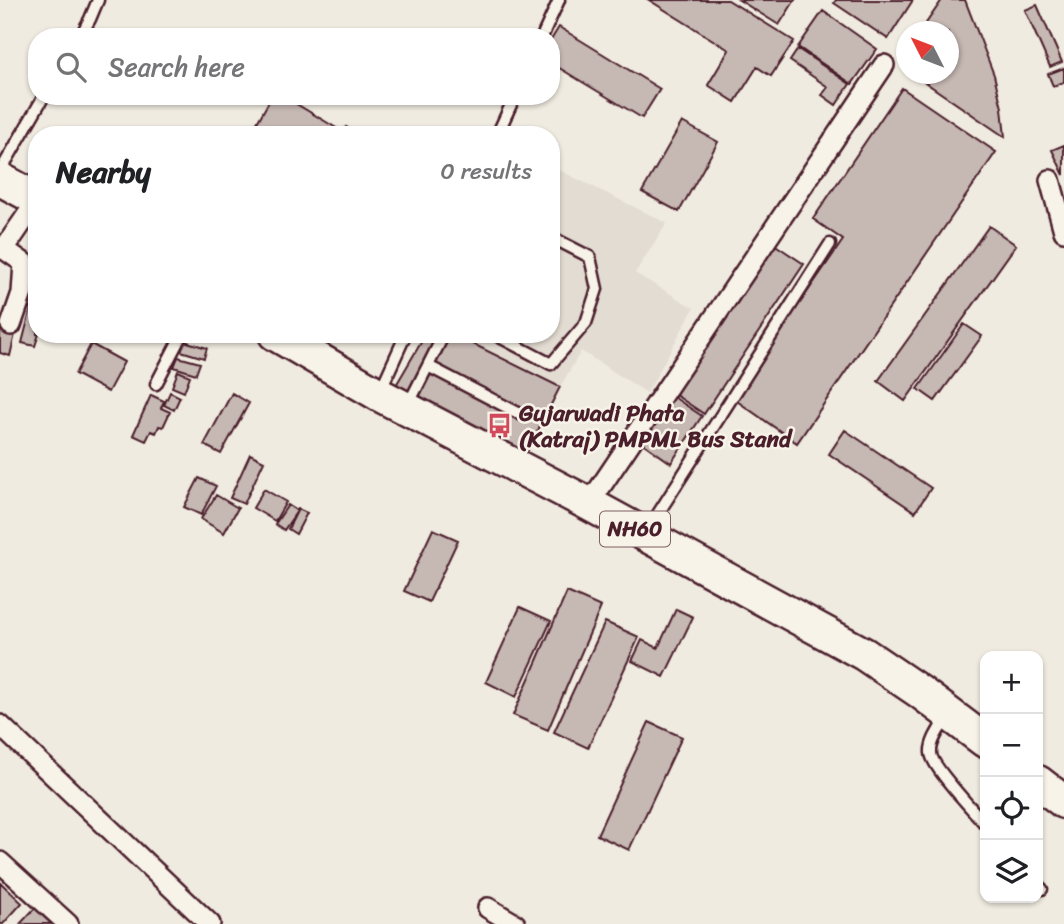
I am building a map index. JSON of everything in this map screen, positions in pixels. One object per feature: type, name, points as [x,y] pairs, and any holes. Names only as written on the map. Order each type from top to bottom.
[{"type":"highway","points":[[0,179],[28,195]]},
{"type":"highway","name":"NH60","points":[[290,343],[378,394],[589,504],[864,654],[980,737]]},
{"type":"highway","points":[[1043,786],[1064,802]]},
{"type":"street","points":[[589,504],[884,65]]},
{"type":"street","points":[[1050,180],[1064,231]]},
{"type":"street","points":[[11,325],[22,293],[24,263],[2,248],[28,212]]},
{"type":"street","points":[[0,725],[210,924]]},
{"type":"street","points":[[0,862],[68,924]]},
{"type":"street","points":[[488,908],[514,924]]},
{"type":"lane","points":[[85,28],[98,0]]},
{"type":"lane","points":[[546,28],[559,0]]},
{"type":"lane","points":[[0,172],[39,105]]},
{"type":"lane","points":[[501,126],[511,105]]},
{"type":"lane","points":[[511,343],[551,364],[586,323],[597,289],[590,257],[560,242]]},
{"type":"lane","points":[[645,534],[830,244]]},
{"type":"lane","points":[[156,384],[177,343]]},
{"type":"lane","points":[[378,394],[402,343]]},
{"type":"lane","points":[[406,408],[440,343]]},
{"type":"lane","points":[[428,366],[520,414]]},
{"type":"lane","points":[[949,714],[932,743],[930,755],[938,769],[980,818]]},
{"type":"shaded area","points":[[560,170],[667,223],[635,273],[694,308],[647,393],[581,351],[560,387],[471,343],[560,343]]},
{"type":"building","points":[[649,0],[728,0],[794,41],[771,76],[757,67],[735,102],[708,85],[729,50]]},
{"type":"building","points":[[739,0],[795,0],[779,25]]},
{"type":"building","points":[[836,0],[913,0],[900,21],[896,21],[896,27],[888,39],[834,3]]},
{"type":"building","points":[[942,0],[965,0],[994,75],[1002,108],[1005,137],[928,84],[959,84],[959,21],[928,21]]},
{"type":"building","points":[[1037,5],[1062,62],[1050,67],[1025,10]]},
{"type":"building","points":[[823,11],[877,49],[852,84],[798,47]]},
{"type":"building","points":[[558,28],[660,89],[642,118],[560,68]]},
{"type":"building","points":[[798,49],[850,84],[836,105],[822,95],[828,87],[790,61]]},
{"type":"building","points":[[1064,68],[1064,82],[1053,86],[1048,74]]},
{"type":"building","points":[[902,88],[996,152],[797,443],[734,399],[843,240],[813,219]]},
{"type":"building","points":[[267,105],[298,105],[333,126],[255,126]]},
{"type":"building","points":[[682,122],[718,142],[679,212],[642,192]]},
{"type":"building","points":[[1064,145],[1064,175],[1052,150]]},
{"type":"building","points":[[989,226],[1016,245],[905,401],[878,381]]},
{"type":"building","points":[[774,244],[804,264],[704,414],[674,394]]},
{"type":"building","points":[[28,320],[28,343],[36,343],[35,346],[22,343]]},
{"type":"building","points":[[964,324],[982,336],[935,401],[918,389]]},
{"type":"building","points":[[0,331],[15,334],[10,356],[0,353]]},
{"type":"building","points":[[183,343],[207,348],[204,358],[181,351]]},
{"type":"building","name":"Gujarwadi Phata (Katraj) PMPML Bus Stand","points":[[421,343],[471,343],[560,387],[523,460],[392,392]]},
{"type":"building","points":[[91,344],[124,362],[108,392],[75,374]]},
{"type":"building","points":[[178,357],[200,363],[196,374],[174,367]]},
{"type":"building","points":[[178,371],[190,376],[184,392],[172,387]]},
{"type":"building","points":[[170,392],[180,397],[174,410],[164,405]]},
{"type":"building","points":[[232,393],[249,403],[221,454],[204,445]]},
{"type":"building","points":[[151,395],[164,401],[161,408],[170,412],[163,427],[159,426],[156,433],[151,431],[146,441],[133,435]]},
{"type":"building","points":[[672,396],[702,416],[671,463],[641,442]]},
{"type":"building","points":[[845,430],[931,488],[915,512],[829,454]]},
{"type":"building","points":[[250,454],[264,461],[244,504],[230,498]]},
{"type":"building","points":[[199,478],[216,486],[201,515],[184,507]]},
{"type":"building","points":[[264,489],[286,502],[275,521],[253,508]]},
{"type":"building","points":[[216,495],[238,508],[224,533],[201,519]]},
{"type":"building","points":[[288,505],[297,511],[284,530],[275,524]]},
{"type":"building","points":[[298,509],[307,513],[296,534],[288,529]]},
{"type":"building","points":[[433,529],[458,540],[429,602],[404,591]]},
{"type":"building","points":[[567,592],[601,607],[548,730],[513,715]]},
{"type":"building","points":[[520,607],[551,621],[516,697],[486,682]]},
{"type":"building","points":[[676,609],[693,617],[664,677],[632,661],[642,640],[658,648]]},
{"type":"building","points":[[605,622],[639,637],[588,748],[554,732]]},
{"type":"building","points":[[649,722],[682,737],[629,850],[597,835]]},
{"type":"building","points":[[0,882],[22,903],[3,924],[0,924]]},
{"type":"building","points":[[35,908],[52,924],[20,924]]},
{"type":"place","name":"Gujarwadi Phata (Katraj) PMPML Bus Stand","points":[[499,426]]}]
